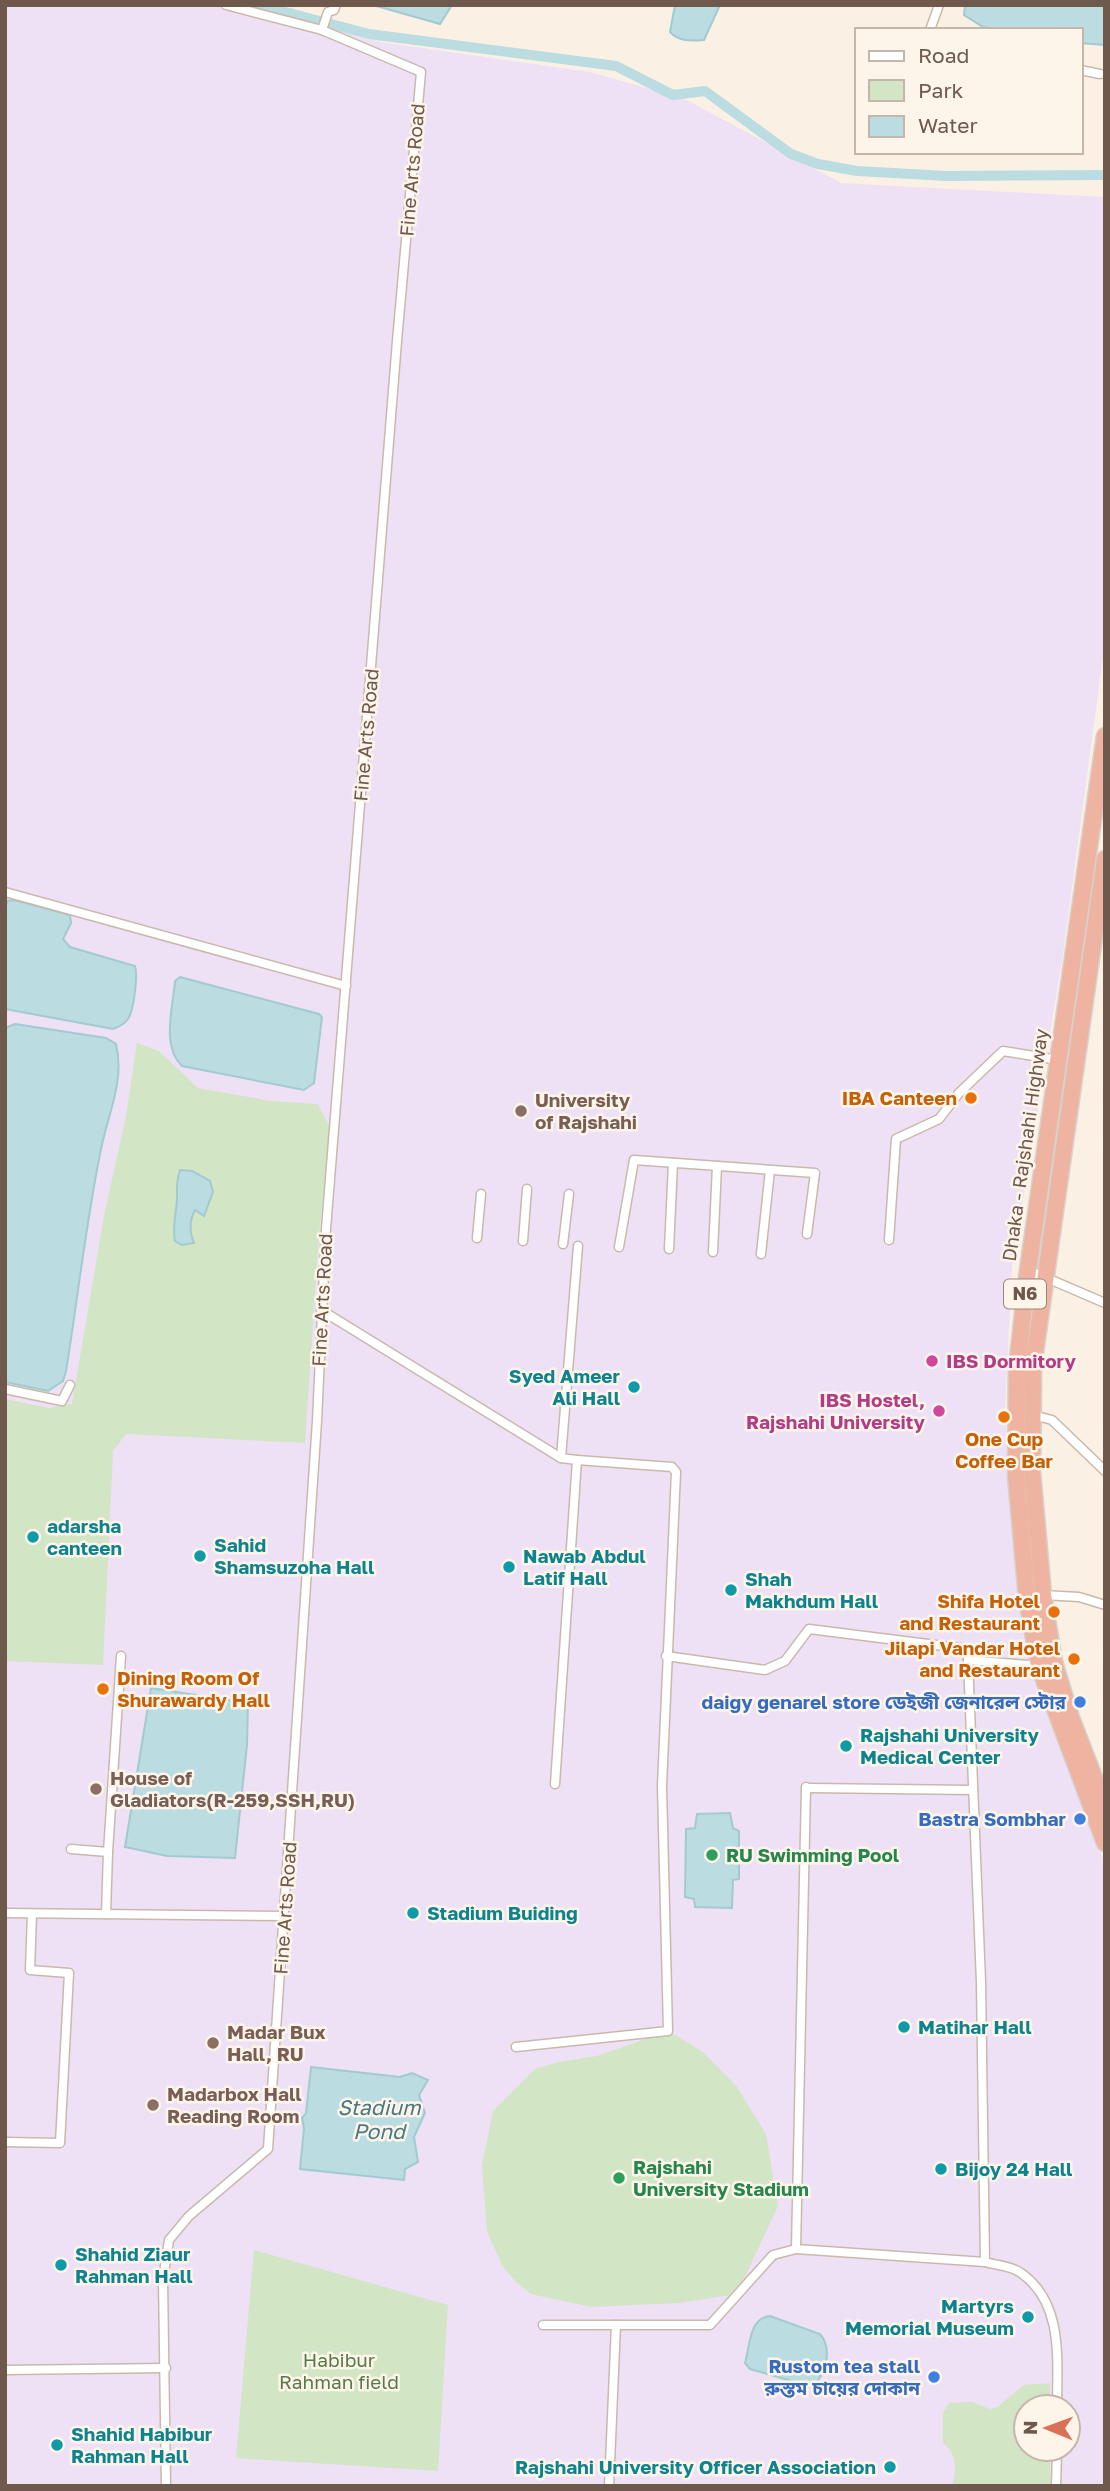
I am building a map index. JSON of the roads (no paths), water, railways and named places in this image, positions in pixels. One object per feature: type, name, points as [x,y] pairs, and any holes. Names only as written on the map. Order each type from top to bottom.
[{"type":"highway","name":"Dhaka - Rajshahi Highway","points":[[1103,1832],[1039,1667],[1027,1598],[1016,1475],[1017,1367],[1028,1270],[1105,736]]},
{"type":"highway","name":"Dhaka - Rajshahi Highway","points":[[1105,859],[1033,1366],[1032,1472],[1043,1595],[1054,1662],[1071,1717],[1105,1806]]},
{"type":"street","points":[[226,5],[322,30],[328,12],[334,10],[336,5]]},
{"type":"street","points":[[931,28],[939,5]]},
{"type":"street","name":"Fine Arts Road","points":[[166,2486],[163,2279],[169,2240],[189,2216],[268,2149],[317,1421],[321,1310],[397,341],[421,72],[322,30]]},
{"type":"street","points":[[1082,70],[1100,74]]},
{"type":"street","points":[[5,892],[346,986]]},
{"type":"street","points":[[889,1240],[896,1139],[939,1119],[959,1093],[1003,1051],[1059,1060]]},
{"type":"street","points":[[619,1247],[634,1160],[815,1173],[807,1234]]},
{"type":"street","points":[[669,1249],[673,1163]]},
{"type":"street","points":[[713,1252],[717,1166]]},
{"type":"street","points":[[761,1254],[770,1170]]},
{"type":"street","points":[[523,1241],[527,1189]]},
{"type":"street","points":[[477,1238],[481,1194]]},
{"type":"street","points":[[563,1244],[569,1194]]},
{"type":"street","points":[[561,1458],[578,1246]]},
{"type":"street","points":[[1028,1270],[1105,1303]]},
{"type":"street","points":[[321,1310],[561,1458],[675,1469],[662,1786],[668,2031],[516,2047]]},
{"type":"street","points":[[5,1390],[62,1401],[70,1385]]},
{"type":"street","points":[[1033,1415],[1052,1420],[1105,1471]]},
{"type":"street","points":[[555,1784],[577,1460]]},
{"type":"street","points":[[1043,1595],[1079,1597],[1105,1605]]},
{"type":"street","points":[[666,1656],[765,1671],[785,1661],[809,1629],[968,1649],[981,1982],[985,2262]]},
{"type":"street","points":[[106,1914],[121,1656]]},
{"type":"street","points":[[968,1660],[1039,1667]]},
{"type":"street","points":[[796,2249],[808,1787],[973,1790]]},
{"type":"street","points":[[71,1849],[108,1852]]},
{"type":"street","points":[[5,1913],[284,1916]]},
{"type":"street","points":[[5,2142],[60,2143],[69,1973],[30,1970],[32,1914]]},
{"type":"street","points":[[543,2325],[710,2325],[773,2256],[796,2249],[985,2262],[1020,2272],[1046,2298],[1053,2316],[1056,2393]]},
{"type":"street","points":[[610,2486],[616,2325]]},
{"type":"street","points":[[5,2370],[166,2368]]},
{"type":"street","points":[[1056,2486],[1057,2463]]},
{"type":"water","points":[[373,5],[452,5],[440,24]]},
{"type":"water","points":[[675,5],[720,5],[704,40],[681,39],[670,32]]},
{"type":"water","points":[[965,5],[1105,5],[1105,45],[1082,43],[1082,28],[989,28],[964,15]]},
{"type":"water","points":[[14,900],[70,915],[71,923],[63,939],[70,947],[135,966],[134,1001],[125,1023],[113,1029],[5,1009],[5,911],[7,901]]},
{"type":"water","points":[[180,977],[319,1014],[322,1017],[314,1083],[304,1090],[182,1066],[176,1058],[170,1037],[175,981]]},
{"type":"water","points":[[15,1024],[106,1038],[116,1044],[118,1057],[117,1084],[101,1149],[86,1232],[66,1371],[63,1381],[48,1391],[5,1382],[5,1028]]},
{"type":"water","points":[[180,1170],[192,1171],[210,1181],[213,1192],[204,1216],[195,1210],[193,1214],[190,1226],[194,1243],[182,1245],[175,1241],[174,1230]]},
{"type":"water","points":[[151,1688],[248,1703],[247,1745],[235,1858],[167,1856],[125,1847]]},
{"type":"water","name":"RU Swimming Pool","points":[[730,1813],[733,1828],[739,1831],[739,1879],[733,1880],[732,1908],[695,1907],[694,1899],[685,1897],[686,1829],[695,1828],[697,1814]]},
{"type":"water","name":"Stadium Pond","points":[[311,2067],[400,2077],[412,2073],[428,2080],[419,2095],[425,2113],[414,2137],[418,2162],[405,2169],[404,2180],[300,2169],[304,2128],[302,2118],[306,2113]]},
{"type":"water","points":[[770,2316],[820,2334],[824,2340],[826,2362],[821,2376],[812,2387],[750,2369],[745,2363],[754,2327],[763,2318]]},
{"type":"waterway","points":[[259,5],[369,34],[616,66],[673,95],[705,91],[791,154],[818,164],[857,171],[947,176],[1105,175]]},
{"type":"place","name":"IBA Canteen","points":[[971,1098]]},
{"type":"place","name":"University of Rajshahi","points":[[521,1111]]},
{"type":"place","name":"IBS Dormitory","points":[[932,1361]]},
{"type":"place","name":"Syed Ameer Ali Hall","points":[[634,1387]]},
{"type":"place","name":"IBS Hostel, Rajshahi University","points":[[939,1411]]},
{"type":"place","name":"One Cup Coffee Bar","points":[[1004,1417]]},
{"type":"place","name":"adarsha canteen","points":[[33,1537]]},
{"type":"place","name":"Sahid Shamsuzoha Hall","points":[[200,1556]]},
{"type":"place","name":"Nawab Abdul Latif Hall","points":[[509,1567]]},
{"type":"place","name":"Shah Makhdum Hall","points":[[731,1590]]},
{"type":"place","name":"Shifa Hotel and Restaurant","points":[[1054,1612]]},
{"type":"place","name":"Jilapi Vandar Hotel and Restaurant","points":[[1074,1659]]},
{"type":"place","name":"Dining Room Of Shurawardy Hall","points":[[103,1689]]},
{"type":"place","name":"daigy genarel store ডেইজী জেনারেল স্টোর","points":[[1080,1702]]},
{"type":"place","name":"Rajshahi University Medical Center","points":[[846,1746]]},
{"type":"place","name":"House of Gladiators(R-259,SSH,RU)","points":[[96,1789]]},
{"type":"place","name":"Bastra Sombhar","points":[[1080,1819]]},
{"type":"place","name":"RU Swimming Pool","points":[[712,1855]]},
{"type":"place","name":"Stadium Buiding","points":[[413,1913]]},
{"type":"place","name":"Matihar Hall","points":[[904,2027]]},
{"type":"place","name":"Madar Bux Hall, RU","points":[[213,2043]]},
{"type":"place","name":"Madarbox Hall Reading Room","points":[[153,2105]]},
{"type":"place","name":"Bijoy 24 Hall","points":[[941,2169]]},
{"type":"place","name":"Rajshahi University Stadium","points":[[619,2178]]},
{"type":"place","name":"Shahid Ziaur Rahman Hall","points":[[61,2265]]},
{"type":"place","name":"Martyrs Memorial Museum","points":[[1028,2317]]},
{"type":"place","name":"Rustom tea stall রুস্তম চায়ের দোকান","points":[[934,2377]]},
{"type":"place","name":"Shahid Habibur Rahman Hall","points":[[57,2445]]},
{"type":"place","name":"Rajshahi University Officer Association","points":[[890,2467]]},
{"type":"park label","name":"Habibur Rahman field","points":[[339,2371]]}]
